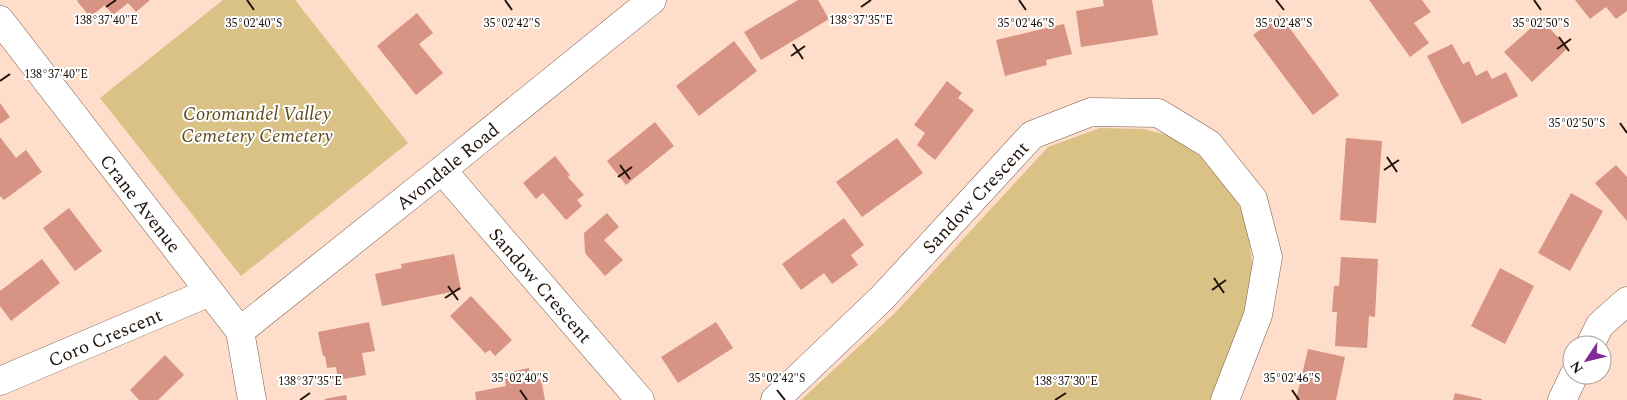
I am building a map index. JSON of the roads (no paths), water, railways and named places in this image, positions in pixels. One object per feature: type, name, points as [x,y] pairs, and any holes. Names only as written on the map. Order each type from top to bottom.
[{"type":"street","name":"Avondale Road","points":[[240,331],[652,0]]},
{"type":"street","name":"Crane Avenue","points":[[0,20],[240,331],[252,400]]},
{"type":"street","name":"Sandow Crescent","points":[[775,400],[882,298],[1032,135],[1092,112],[1158,113],[1208,144],[1252,199],[1268,257],[1258,315],[1225,400]]},
{"type":"street","name":"Sandow Crescent","points":[[442,170],[640,400]]},
{"type":"street","name":"Coro Crescent","points":[[0,381],[210,292]]},
{"type":"street","points":[[1595,335],[1600,325],[1627,301]]},
{"type":"street","points":[[1562,400],[1569,385]]},
{"type":"park label","name":"Coromandel Valley Cemetery Cemetery","points":[[257,124]]}]
